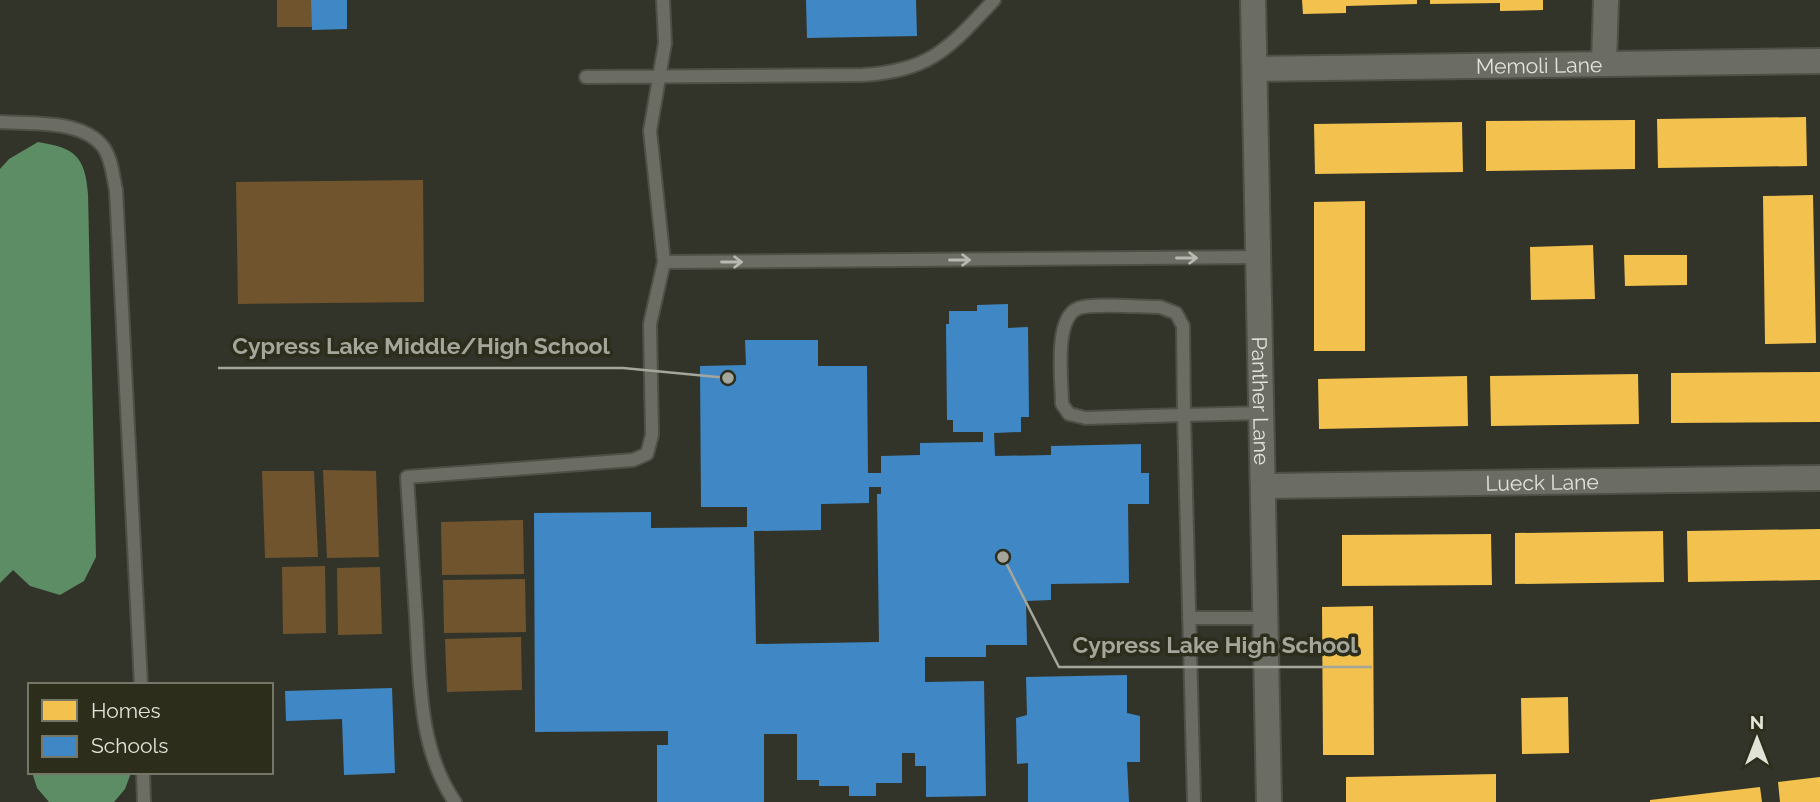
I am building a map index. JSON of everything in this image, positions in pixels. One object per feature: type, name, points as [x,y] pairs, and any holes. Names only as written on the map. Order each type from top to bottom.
[{"type":"street","name":"Panther Lane","points":[[1253,0],[1269,802]]},
{"type":"street","points":[[1604,64],[1605,0]]},
{"type":"street","name":"Memoli Lane","points":[[1255,69],[1820,61]]},
{"type":"street","name":"Lueck Lane","points":[[1264,486],[1820,478]]},
{"type":"lane","points":[[455,802],[436,767],[428,741],[420,675],[407,477],[633,460],[647,454],[652,435],[650,324],[664,262],[650,131],[665,43],[663,0]]},
{"type":"lane","points":[[586,77],[862,75],[904,70],[926,63],[941,53],[994,0]]},
{"type":"lane","points":[[0,122],[80,130],[97,141],[106,151],[112,171],[116,190],[141,683]]},
{"type":"lane","points":[[664,262],[1259,257]]},
{"type":"lane","points":[[1194,802],[1189,618],[1184,415],[1182,326],[1176,313],[1160,307],[1079,308],[1066,317],[1062,329],[1062,404],[1069,414],[1086,418],[1184,415],[1262,413]]},
{"type":"lane","points":[[1189,618],[1266,618]]},
{"type":"lane","points":[[143,774],[144,802]]},
{"type":"shaded area","points":[[277,0],[315,0],[315,27],[277,27]]},
{"type":"shaded area","points":[[38,142],[61,147],[76,156],[84,171],[88,194],[96,557],[84,581],[60,595],[30,586],[13,570],[0,583],[0,169],[9,159]]},
{"type":"shaded area","points":[[423,180],[424,302],[238,304],[236,182]]},
{"type":"shaded area","points":[[323,470],[376,471],[379,557],[327,558]]},
{"type":"shaded area","points":[[262,471],[314,471],[318,557],[265,558]]},
{"type":"shaded area","points":[[523,520],[524,574],[442,575],[441,522]]},
{"type":"shaded area","points":[[325,566],[326,633],[283,634],[282,567]]},
{"type":"shaded area","points":[[380,567],[382,634],[338,635],[337,568]]},
{"type":"shaded area","points":[[525,579],[526,632],[444,633],[443,580]]},
{"type":"shaded area","points":[[521,637],[522,690],[447,692],[445,639]]},
{"type":"shaded area","points":[[33,774],[131,774],[125,789],[114,802],[49,802],[37,788]]},
{"type":"building: Homes","points":[[1302,0],[1417,0],[1417,4],[1346,6],[1346,13],[1303,14]]},
{"type":"building: Homes","points":[[1430,0],[1543,0],[1543,10],[1500,11],[1500,3],[1430,4]]},
{"type":"building: Homes","points":[[1806,117],[1807,166],[1658,168],[1657,119]]},
{"type":"building: Homes","points":[[1635,120],[1635,169],[1486,171],[1486,121]]},
{"type":"building: Homes","points":[[1462,122],[1463,172],[1315,174],[1314,124]]},
{"type":"building: Homes","points":[[1813,195],[1816,343],[1765,344],[1763,196]]},
{"type":"building: Homes","points":[[1365,201],[1365,351],[1314,351],[1314,202]]},
{"type":"building: Homes","points":[[1593,245],[1595,299],[1531,300],[1530,247]]},
{"type":"building: Homes","points":[[1624,255],[1687,255],[1687,285],[1625,286]]},
{"type":"building: Homes","points":[[1820,372],[1820,422],[1671,423],[1671,373]]},
{"type":"building: Homes","points":[[1638,374],[1639,424],[1491,426],[1490,376]]},
{"type":"building: Homes","points":[[1467,376],[1468,426],[1319,429],[1318,379]]},
{"type":"building: Homes","points":[[1820,529],[1820,580],[1688,582],[1687,531]]},
{"type":"building: Homes","points":[[1663,531],[1664,582],[1515,584],[1515,533]]},
{"type":"building: Homes","points":[[1491,534],[1492,585],[1342,586],[1342,535]]},
{"type":"building: Homes","points":[[1373,606],[1374,755],[1323,755],[1322,607]]},
{"type":"building: Homes","points":[[1568,697],[1569,753],[1522,754],[1521,698]]},
{"type":"building: Homes","points":[[1496,774],[1496,802],[1346,802],[1346,777]]},
{"type":"building: Homes","points":[[1820,777],[1820,802],[1780,802],[1778,782]]},
{"type":"building: Homes","points":[[1760,787],[1762,802],[1650,802],[1650,800]]},
{"type":"building: Schools","points":[[311,0],[347,0],[347,29],[312,30]]},
{"type":"building: Schools","points":[[806,0],[916,0],[917,36],[807,38]]},
{"type":"building: Schools","points":[[1008,304],[1008,328],[1028,327],[1029,417],[1021,417],[1021,432],[994,433],[995,456],[1051,455],[1051,446],[1141,444],[1141,473],[1149,473],[1149,504],[1128,504],[1129,583],[1051,584],[1051,600],[1026,601],[1027,645],[986,645],[986,657],[925,657],[925,682],[984,681],[986,796],[926,797],[926,766],[915,766],[915,753],[902,753],[902,783],[876,783],[876,796],[849,796],[849,786],[819,786],[819,780],[797,780],[797,734],[764,734],[764,802],[657,802],[657,745],[668,745],[668,731],[535,732],[534,513],[651,512],[651,528],[747,527],[747,507],[701,507],[700,366],[746,365],[745,340],[818,340],[818,366],[867,366],[868,473],[881,473],[881,456],[920,455],[920,443],[983,442],[983,432],[953,432],[953,420],[947,420],[946,324],[949,324],[949,311],[977,311],[977,305]],"holes":[[[869,487],[881,487],[881,494],[877,494],[879,642],[756,644],[754,531],[821,530],[821,504],[869,503]]]},
{"type":"building: Schools","points":[[1127,675],[1127,713],[1140,716],[1140,762],[1127,762],[1129,802],[1028,802],[1028,763],[1017,764],[1016,718],[1027,715],[1026,677]]},
{"type":"building: Schools","points":[[392,688],[395,773],[344,775],[342,719],[286,721],[285,691]]},
{"type":"place","name":"Cypress Lake Middle/High School","points":[[728,378]]},
{"type":"place","name":"Cypress Lake High School","points":[[1003,557]]}]
